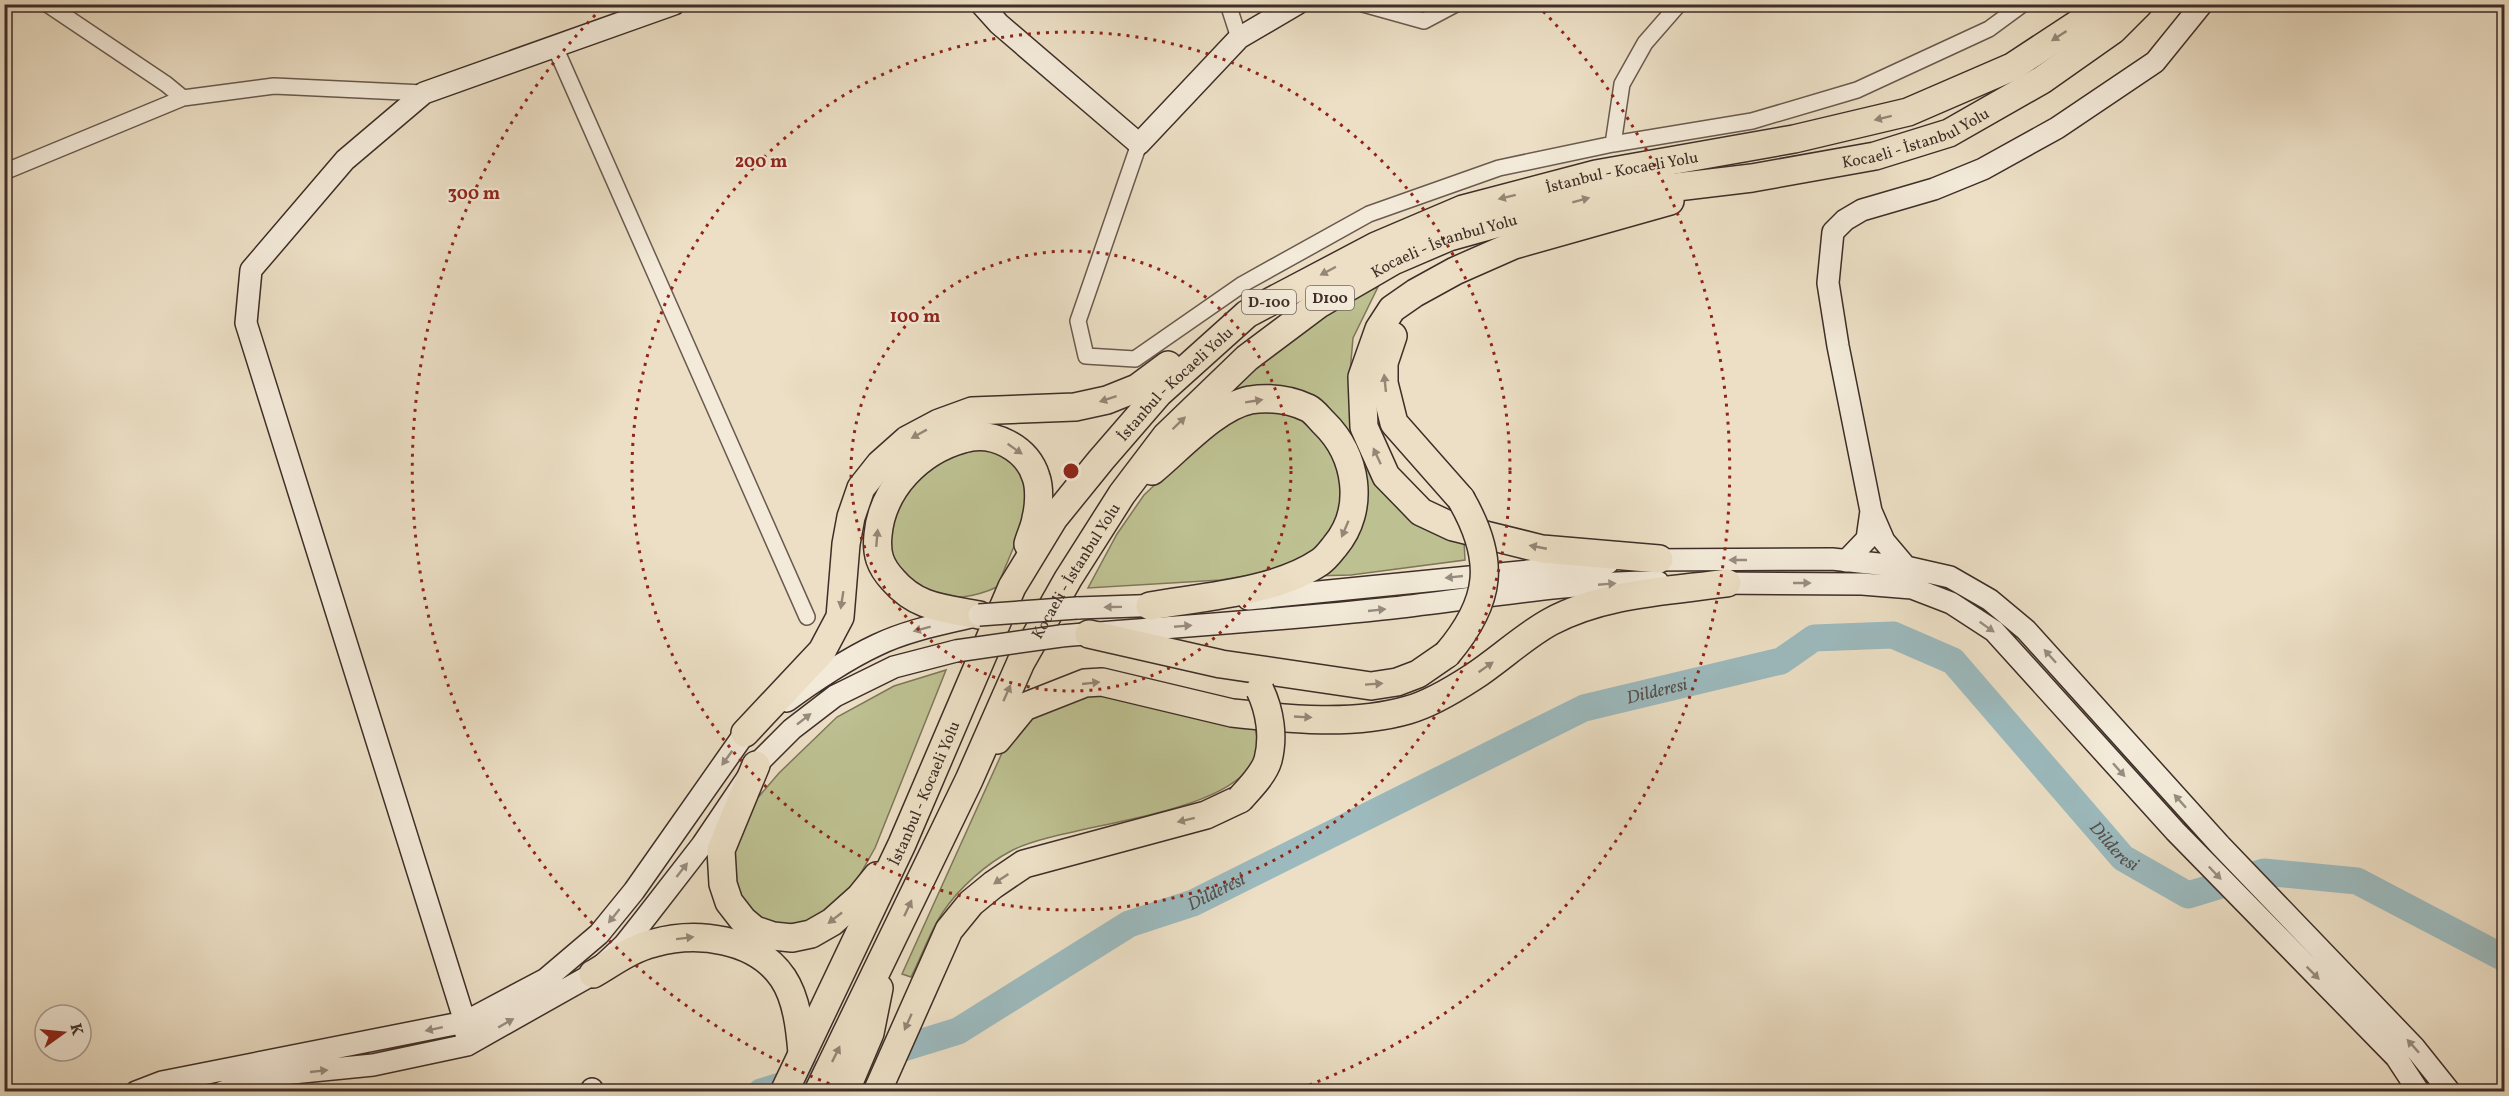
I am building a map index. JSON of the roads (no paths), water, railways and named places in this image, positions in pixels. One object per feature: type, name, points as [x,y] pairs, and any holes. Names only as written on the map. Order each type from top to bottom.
[{"type":"highway","name":"İstanbul - Kocaeli Yolu","points":[[784,1092],[902,844],[1012,587],[1054,518],[1108,452],[1159,393],[1247,314],[1376,246],[1462,209],[1596,174],[1794,140],[1908,112],[2012,67],[2108,4]]},
{"type":"highway","name":"Kocaeli - İstanbul Yolu","points":[[862,1025],[888,952],[969,780],[1021,662],[1068,579],[1122,494],[1166,436],[1246,358],[1319,304],[1393,261],[1449,237],[1593,197],[1752,178],[1875,156],[1949,133],[2042,80],[2114,30],[2139,4]]},
{"type":"highway","points":[[1659,559],[1542,549],[1453,527],[1421,512],[1386,476],[1364,427],[1362,377],[1379,329],[1392,309],[1414,293],[1455,271],[1514,245],[1752,178]]},
{"type":"highway","points":[[1089,634],[1221,664],[1371,686],[1396,682],[1418,674],[1446,654],[1466,631],[1476,613],[1485,584],[1484,560],[1473,519],[1461,499],[1394,423],[1384,383],[1384,363],[1396,329],[1412,310],[1489,256]]},
{"type":"highway","points":[[745,733],[822,651],[840,617],[846,544],[851,518],[861,488],[880,464],[907,440],[939,423],[972,411],[1075,407],[1107,400],[1137,388],[1196,344],[1247,314]]},
{"type":"highway","points":[[1122,494],[1179,450],[1218,414],[1249,400],[1280,398],[1310,409],[1335,433],[1349,459],[1354,480],[1354,506],[1344,536],[1322,561],[1290,579],[1150,606]]},
{"type":"highway","points":[[979,615],[924,604],[905,594],[882,568],[876,548],[884,506],[893,488],[914,466],[937,449],[965,438],[989,437],[1007,443],[1022,453],[1030,463],[1037,479],[1036,518],[1012,587]]},
{"type":"highway","points":[[969,780],[1024,707],[1085,683],[1102,682],[1241,714],[1331,719],[1383,716],[1410,710],[1433,700],[1472,677],[1550,622],[1584,608],[1620,598],[1727,583]]},
{"type":"highway","points":[[877,1092],[949,930],[971,903],[1024,864],[1206,815],[1240,799],[1257,780],[1268,762],[1270,723],[1268,707],[1260,690],[1240,673],[1221,664]]},
{"type":"highway","points":[[756,765],[721,850],[723,884],[729,902],[755,930],[773,936],[792,938],[811,934],[832,922],[861,897],[902,844]]},
{"type":"highway","points":[[593,974],[653,943],[693,936],[722,940],[768,962],[784,979],[799,1026],[802,1053]]},
{"type":"highway","points":[[844,1092],[862,1025]]},
{"type":"highway","name":"D100","points":[[818,1092],[862,1025]]},
{"type":"main road","points":[[467,1045],[465,1022],[246,323],[250,270],[345,160],[424,93],[674,4]]},
{"type":"main road","points":[[981,4],[999,24],[1139,144],[1239,38],[1297,4]]},
{"type":"main road","points":[[1906,567],[1884,541],[1870,511],[1828,283],[1833,232],[1845,220],[1862,210],[1934,189],[1983,170],[2057,128],[2155,62],[2202,4]]},
{"type":"main road","points":[[1846,561],[1867,539],[1870,511]]},
{"type":"main road","points":[[136,1092],[173,1080],[375,1042],[465,1022],[546,979],[599,934],[634,891],[745,733],[808,685],[877,645],[916,630],[979,615],[1077,608],[1150,606],[1324,592],[1426,580],[1659,559],[1846,561],[1906,567],[1950,577],[1990,600],[2026,630],[2220,845],[2414,1047],[2450,1092]]},
{"type":"main road","points":[[222,1092],[282,1074],[373,1065],[467,1045],[593,974],[624,945],[643,921],[702,845],[756,765],[792,729],[835,696],[894,667],[956,651],[1061,636],[1323,615],[1507,592],[1626,582],[1862,584],[1912,588],[1951,603],[1994,631],[2175,831],[2396,1056],[2420,1092]]},
{"type":"street","points":[[47,4],[166,84],[183,98]]},
{"type":"street","points":[[1228,4],[1239,38]]},
{"type":"street","points":[[1363,4],[1424,21],[1456,4]]},
{"type":"street","points":[[1613,144],[1622,84],[1645,43],[1679,4]]},
{"type":"street","points":[[1139,144],[1078,321],[1086,357],[1135,359],[1243,284],[1369,214],[1499,168],[1613,144],[1752,121],[1857,90],[1989,29],[2023,4]]},
{"type":"street","points":[[555,47],[807,617]]},
{"type":"street","points":[[4,172],[183,98],[274,86],[424,93]]},
{"type":"waterway","name":"Dilderesi","points":[[761,1092],[958,1031],[1129,924],[1193,903],[1584,708],[1781,661],[1814,638],[1893,635],[1953,661],[2123,858],[2188,895],[2264,872],[2357,881],[2504,958]]}]
